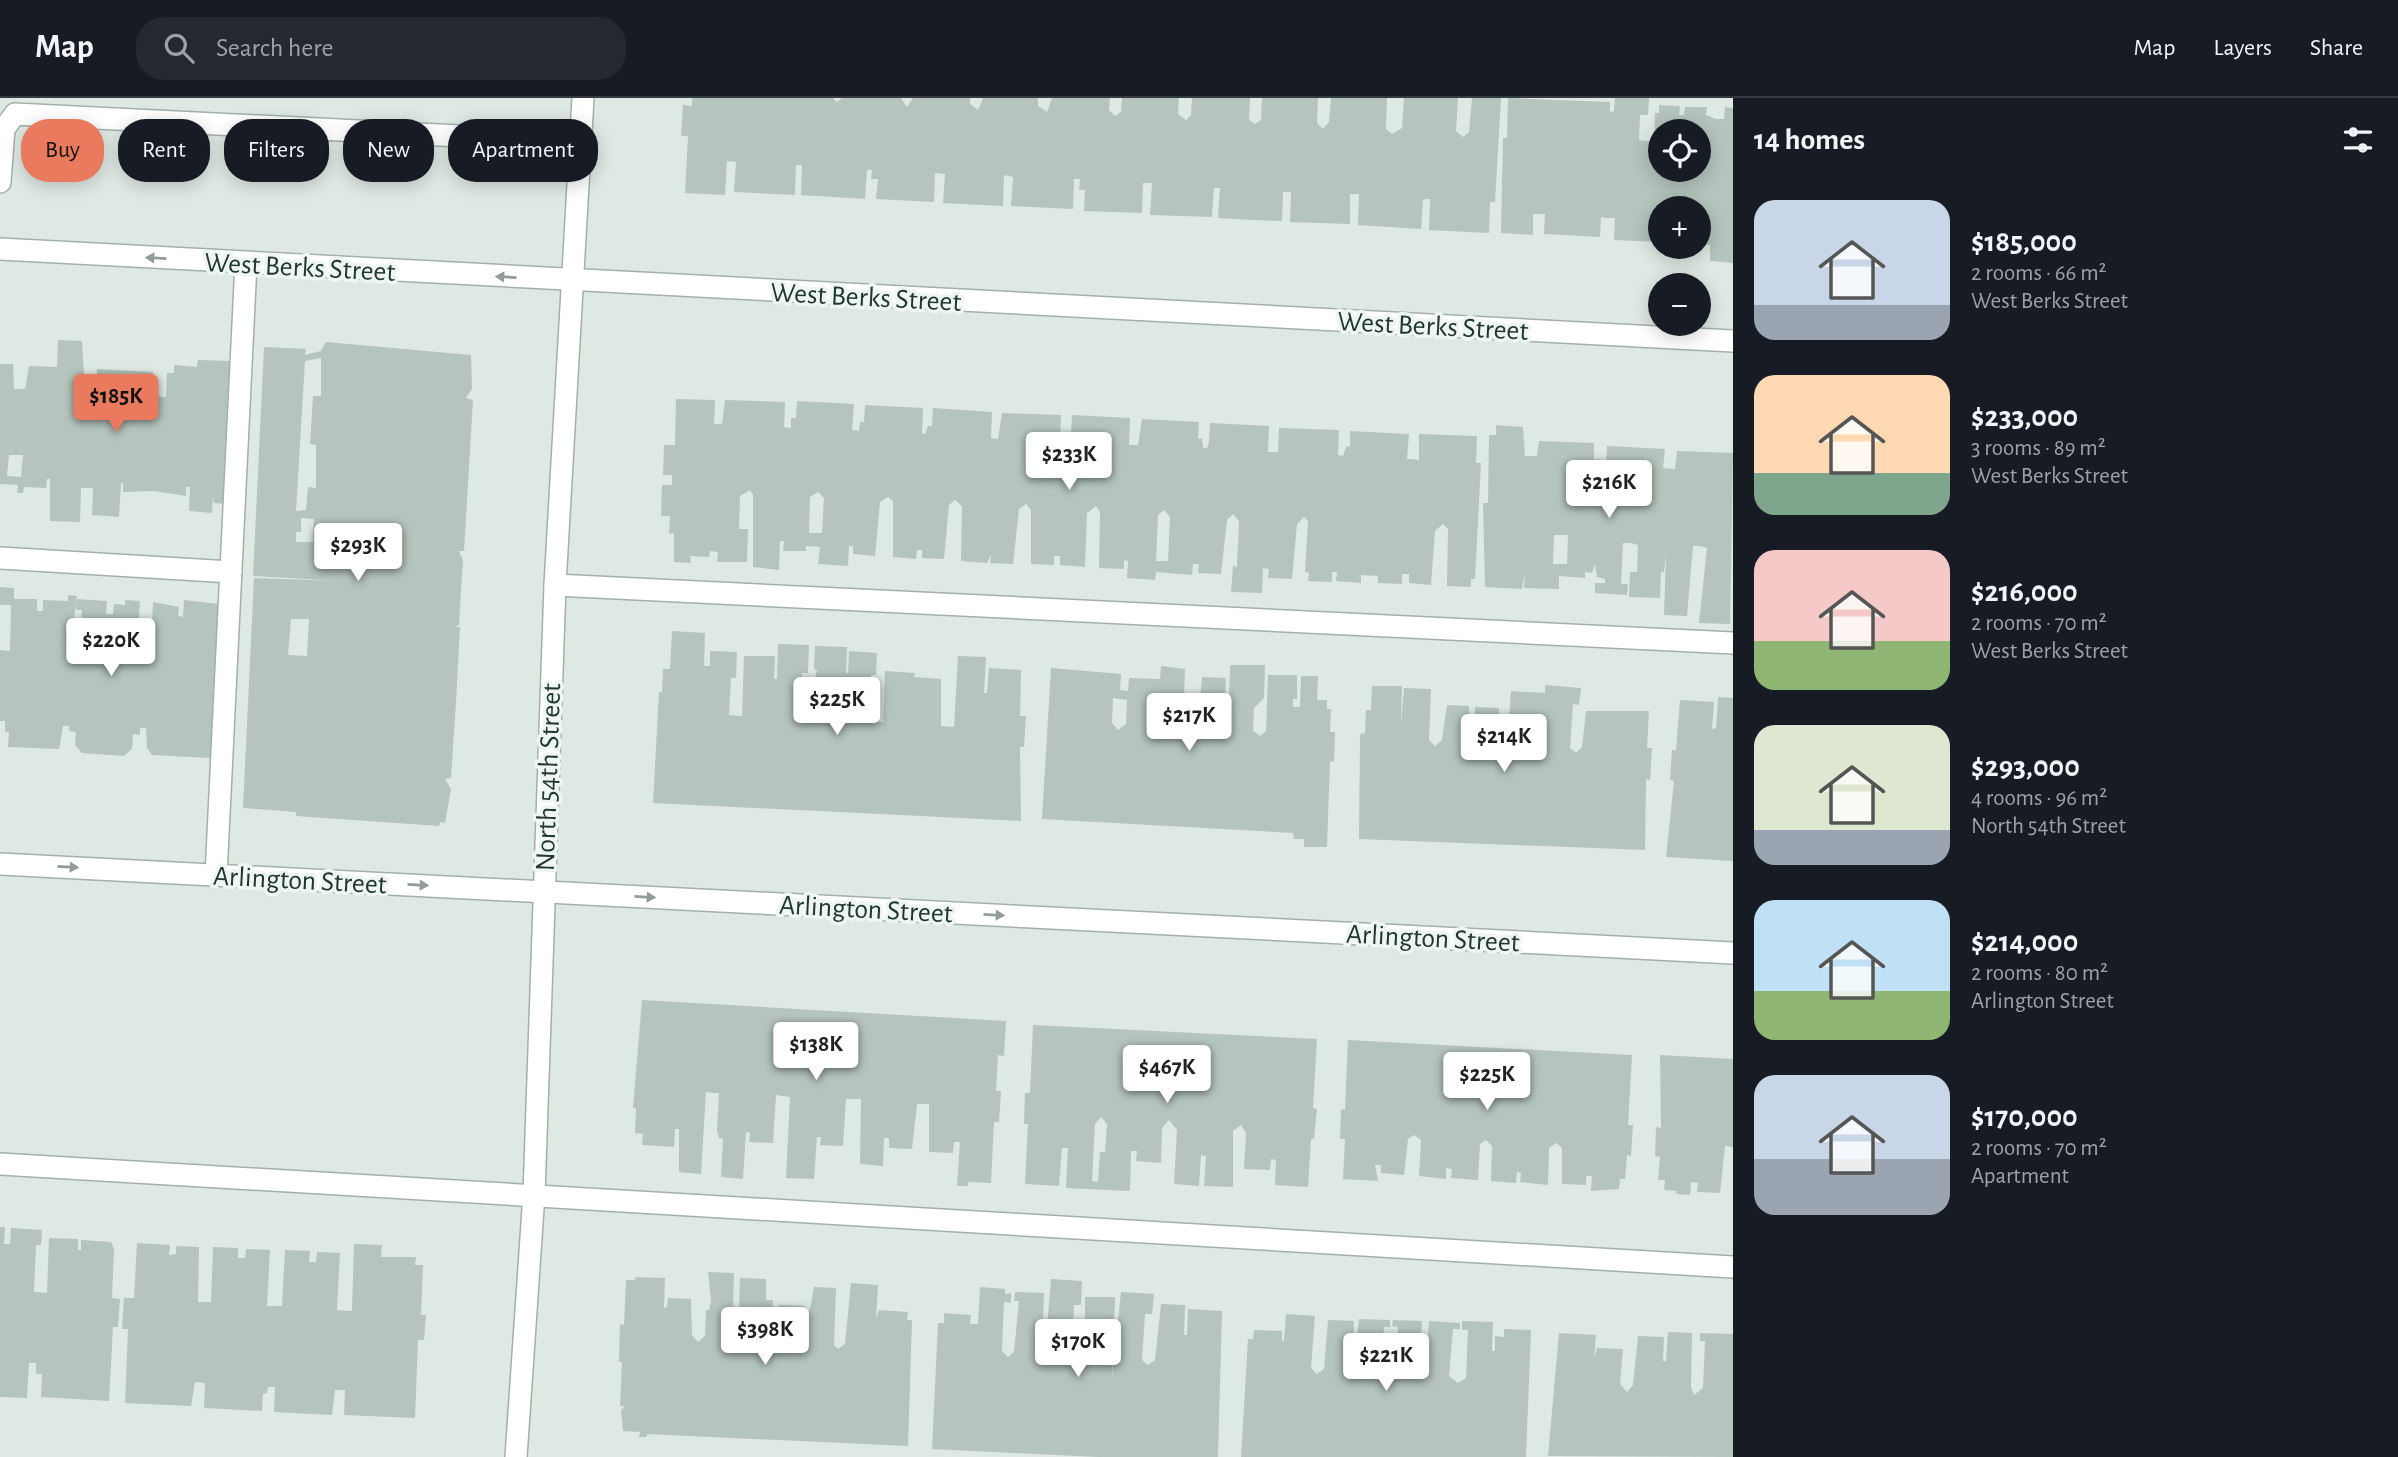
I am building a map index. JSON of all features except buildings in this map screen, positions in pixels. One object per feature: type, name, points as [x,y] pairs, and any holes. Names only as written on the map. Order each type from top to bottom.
[{"type":"street","name":"North 54th Street","points":[[582,119],[583,98]]},
{"type":"street","points":[[0,182],[4,128],[15,114],[448,135]]},
{"type":"street","name":"North 54th Street","points":[[516,1457],[534,1194],[555,585],[579,182]]},
{"type":"street","name":"West Berks Street","points":[[0,249],[1733,341]]},
{"type":"street","points":[[216,875],[246,263]]},
{"type":"street","points":[[0,558],[231,572]]},
{"type":"street","points":[[555,585],[1733,643]]},
{"type":"street","name":"Arlington Street","points":[[0,864],[1733,953]]},
{"type":"street","points":[[0,1164],[1733,1267]]}]
